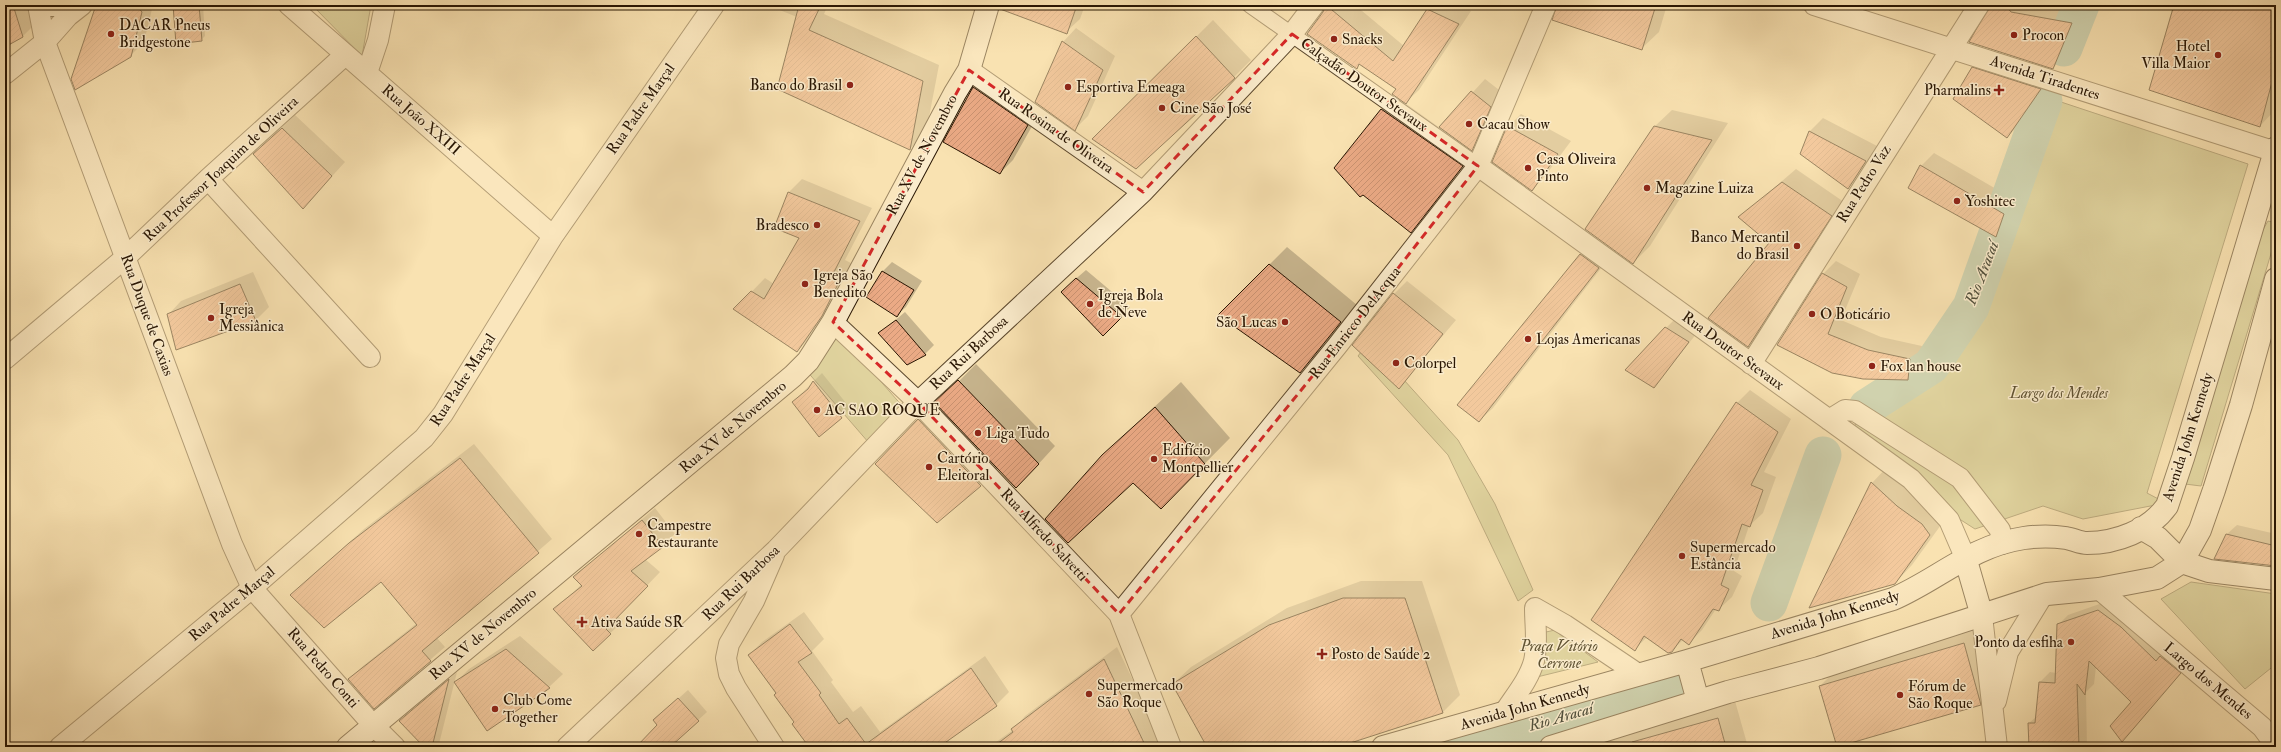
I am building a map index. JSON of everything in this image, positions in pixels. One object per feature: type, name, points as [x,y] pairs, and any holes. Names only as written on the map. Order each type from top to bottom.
[{"type":"main road","points":[[50,5],[62,5]]},
{"type":"main road","name":"Rua XV de Novembro","points":[[348,747],[793,376],[808,361],[833,322],[955,93],[969,70],[988,5]]},
{"type":"main road","name":"Avenida John Kennedy","points":[[1383,747],[1687,661],[1893,599],[1965,557],[2002,544],[2041,537],[2066,538],[2086,543],[2109,541],[2120,539],[2141,528],[2163,512],[2167,506],[2184,458],[2276,150]]},
{"type":"main road","points":[[1551,747],[1698,701],[1819,668],[2043,595],[2075,590],[2099,589],[2157,578],[2182,562],[2200,530],[2214,490],[2241,405],[2276,279]]},
{"type":"main road","points":[[2141,528],[2158,538],[2182,562],[2209,571],[2276,579]]},
{"type":"main road","points":[[1965,557],[1982,616]]},
{"type":"main road","points":[[1687,661],[1698,701]]},
{"type":"street","name":"Rua Duque de Caxias","points":[[38,5],[45,42],[229,537],[252,588]]},
{"type":"street","points":[[5,74],[45,42],[68,16],[82,5]]},
{"type":"street","name":"Rua João XXIII","points":[[289,5],[553,236]]},
{"type":"street","points":[[367,73],[378,40],[386,5]]},
{"type":"street","name":"Rua Padre Marçal","points":[[60,747],[252,588],[424,438],[443,414],[553,236],[714,5]]},
{"type":"street","name":"Calçadão Doutor Stevaux","points":[[1250,5],[1478,166]]},
{"type":"street","name":"Rua Rui Barbosa","points":[[567,747],[776,550],[918,402],[1143,192],[1292,34],[1314,5]]},
{"type":"street","name":"Rua Enricco DelAcqua","points":[[1119,614],[1338,346],[1478,166],[1546,5]]},
{"type":"street","name":"Avenida Tiradentes","points":[[1814,5],[2276,150]]},
{"type":"street","name":"Rua Pedro Vaz","points":[[1751,364],[1979,5]]},
{"type":"street","name":"Rua Professor Joaquim de Oliveira","points":[[5,359],[126,257],[208,179],[345,55]]},
{"type":"street","name":"Rua Rosina de Oliveira","points":[[969,70],[1143,192]]},
{"type":"street","name":"Rua Doutor Stevaux","points":[[1478,166],[1911,479],[1949,520],[1965,557]]},
{"type":"street","points":[[208,179],[370,357]]},
{"type":"street","name":"Rua Alfredo Salvetti","points":[[833,322],[918,402],[1119,614],[1171,747]]},
{"type":"street","points":[[1829,420],[1845,410],[1855,411],[1960,478],[2000,530],[2002,544]]},
{"type":"street","points":[[774,747],[736,688],[729,674],[726,658],[729,644],[754,601],[776,550]]},
{"type":"street","name":"Rua Pedro Conti","points":[[252,588],[373,725],[395,747]]},
{"type":"street","name":"Largo dos Mendes","points":[[2099,589],[2262,727],[2276,746]]},
{"type":"street","points":[[1993,714],[2008,652],[2043,595]]},
{"type":"street","points":[[1504,713],[1530,672],[1534,662],[1536,648],[1534,608],[1566,625],[1638,674]]},
{"type":"street","points":[[1982,616],[1996,747]]},
{"type":"highlighted area","points":[[1292,34],[1478,166],[1337,346],[1119,614],[918,402],[833,322],[969,70],[1143,192]]},
{"type":"green space","points":[[312,5],[371,5],[362,56]]},
{"type":"green space","name":"Largo dos Mendes","points":[[2058,101],[2248,164],[2147,493],[2166,503],[2083,519],[2043,506],[1975,529],[1950,513],[1850,431],[1864,414],[1934,370],[1979,310]]},
{"type":"green space","points":[[2268,221],[2276,223],[2276,237],[2201,486],[2185,484],[2256,242]]},
{"type":"green space","points":[[833,327],[904,408],[869,443],[805,369]]},
{"type":"green space","points":[[1364,348],[1404,380],[1458,440],[1495,504],[1533,590],[1518,601],[1448,455],[1358,356]]},
{"type":"green space","points":[[2191,582],[2276,594],[2276,664],[2245,689],[2161,599]]},
{"type":"green space","name":"Praça Vitório Cerrone","points":[[1555,630],[1598,662],[1537,677],[1546,632]]},
{"type":"building","points":[[5,5],[13,5],[23,37],[5,47]]},
{"type":"building","name":"DACAR Pneus Bridgestone","points":[[96,5],[136,5],[142,12],[131,57],[75,90],[71,79]]},
{"type":"building","points":[[173,5],[199,5],[202,41],[176,44]]},
{"type":"building","name":"Banco do Brasil","points":[[799,5],[821,5],[809,30],[923,81],[910,150],[777,89]]},
{"type":"building","points":[[1000,5],[1077,5],[1067,34],[1000,9]]},
{"type":"building","points":[[1326,5],[1393,61],[1427,9],[1459,24],[1406,104],[1392,94],[1396,89],[1359,64],[1357,69],[1307,34],[1323,12]]},
{"type":"building","points":[[1557,5],[1656,5],[1642,50],[1552,20]]},
{"type":"building","name":"Procon","points":[[1990,5],[2005,5],[2011,12],[2072,23],[2053,69],[1969,42]]},
{"type":"building","name":"Hotel Villa Maior","points":[[2174,5],[2276,5],[2276,67],[2260,127],[2149,90]]},
{"type":"building","name":"Cine São José","points":[[1196,36],[1235,78],[1136,169],[1092,139]]},
{"type":"building","name":"Esportiva Emeaga","points":[[1062,41],[1103,70],[1075,131],[1035,102]]},
{"type":"building","name":"Pharmalins","points":[[1972,67],[2041,89],[2007,138],[1953,99]]},
{"type":"building","points":[[973,87],[1028,125],[1000,174],[943,142]]},
{"type":"building","name":"Cacau Show","points":[[1471,91],[1491,107],[1472,151],[1439,127]]},
{"type":"building","points":[[1381,109],[1463,166],[1411,233],[1363,195],[1360,197],[1334,168]]},
{"type":"building","name":"Casa Oliveira Pinto","points":[[1507,126],[1558,154],[1532,191],[1492,162]]},
{"type":"building","name":"Magazine Luiza","points":[[1654,126],[1712,140],[1633,264],[1585,229]]},
{"type":"building","points":[[282,128],[332,176],[303,209],[253,154]]},
{"type":"building","points":[[1809,131],[1866,161],[1848,189],[1800,154]]},
{"type":"building","name":"Yoshitec","points":[[1920,165],[2004,214],[1996,237],[1908,188]]},
{"type":"building","points":[[1782,182],[1832,216],[1748,347],[1708,318],[1769,243],[1738,217]]},
{"type":"building","points":[[788,192],[860,221],[833,274],[841,278],[822,316],[797,352],[733,309],[751,291],[764,299],[799,238],[774,228]]},
{"type":"building","name":"Lojas Americanas","points":[[1580,254],[1599,268],[1479,422],[1457,405]]},
{"type":"building","name":"São Lucas","points":[[1269,264],[1341,322],[1300,373],[1218,315]]},
{"type":"building","points":[[882,271],[914,290],[897,317],[866,297]]},
{"type":"building","points":[[1822,273],[1847,287],[1828,334],[1868,350],[1910,359],[1908,380],[1863,379],[1832,373],[1777,345]]},
{"type":"building","name":"Igreja Bola de Neve","points":[[1076,278],[1122,317],[1103,336],[1061,292]]},
{"type":"building","name":"Igreja Messiânica","points":[[240,284],[256,321],[176,350],[167,314]]},
{"type":"building","name":"Colorpel","points":[[1393,293],[1443,334],[1399,389],[1352,345]]},
{"type":"building","points":[[896,320],[926,355],[907,365],[878,333]]},
{"type":"building","points":[[1665,327],[1689,342],[1654,388],[1625,370]]},
{"type":"building","name":"Liga Tudo","points":[[958,380],[1039,464],[1016,488],[934,402]]},
{"type":"building","name":"AC SAO ROQUE","points":[[813,381],[842,418],[819,437],[792,402],[808,389]]},
{"type":"building","name":"Supermercado Estância","points":[[1736,402],[1778,432],[1751,485],[1763,490],[1750,527],[1742,524],[1721,585],[1729,589],[1719,611],[1713,609],[1689,645],[1681,639],[1672,652],[1668,653],[1644,636],[1635,651],[1591,620]]},
{"type":"building","name":"Edifício Montpellier","points":[[1155,407],[1205,464],[1161,509],[1133,483],[1068,543],[1045,519],[1102,455]]},
{"type":"building","name":"Cartório Eleitoral","points":[[918,419],[981,486],[937,523],[875,464]]},
{"type":"building","points":[[460,458],[539,553],[422,651],[431,661],[374,709],[348,679],[417,625],[381,582],[324,628],[290,595],[349,543]]},
{"type":"building","points":[[1871,482],[1897,506],[1922,524],[1930,535],[1895,584],[1809,608]]},
{"type":"building","points":[[642,520],[663,547],[631,571],[648,586],[606,629],[611,634],[593,651],[553,609],[582,586],[573,577]]},
{"type":"building","points":[[2226,534],[2276,546],[2276,566],[2214,559]]},
{"type":"building","name":"Posto de Saúde 2","points":[[1343,598],[1405,598],[1443,713],[1338,747],[1207,747],[1172,684],[1269,625]]},
{"type":"building","points":[[2098,610],[2121,627],[2156,661],[2160,656],[2181,673],[2122,742],[2110,726],[2131,702],[2089,661],[2085,695],[2077,684],[2079,747],[2029,747],[2028,723],[2035,723],[2039,682],[2055,683],[2057,624]]},
{"type":"building","points":[[790,624],[812,653],[798,662],[821,693],[819,695],[839,724],[847,718],[866,744],[971,668],[997,706],[939,747],[809,747],[792,724],[794,722],[774,695],[776,693],[748,655]]},
{"type":"building","name":"Fórum de São Roque","points":[[1964,643],[1981,705],[1837,747],[1819,686]]},
{"type":"building","name":"Club Come Together","points":[[506,649],[550,688],[487,731],[454,682]]},
{"type":"building","name":"Supermercado São Roque","points":[[1104,659],[1146,747],[993,747],[1013,732],[1011,729]]},
{"type":"building","points":[[449,679],[432,747],[424,747],[399,721]]},
{"type":"building","points":[[678,698],[699,721],[670,747],[636,747],[657,725],[653,720]]},
{"type":"building","points":[[1718,718],[1726,747],[1633,747],[1632,742]]},
{"type":"waterway","name":"Rio Aracaí","points":[[2064,48],[2081,5]]},
{"type":"waterway","name":"Rio Aracaí","points":[[1867,407],[1931,366],[1971,307],[2044,101]]},
{"type":"waterway","name":"Rio Aracaí","points":[[1769,603],[1823,455]]},
{"type":"waterway","name":"Rio Aracaí","points":[[1456,747],[1666,687]]},
{"type":"place","name":"DACAR Pneus Bridgestone","points":[[111,34]]},
{"type":"place","name":"Procon","points":[[2014,35]]},
{"type":"place","name":"Snacks","points":[[1334,39]]},
{"type":"place","name":"Hotel Villa Maior","points":[[2218,55]]},
{"type":"place","name":"Banco do Brasil","points":[[850,85]]},
{"type":"place","name":"Esportiva Emeaga","points":[[1068,87]]},
{"type":"place","name":"Pharmalins","points":[[1999,90]]},
{"type":"place","name":"Cine São José","points":[[1162,108]]},
{"type":"place","name":"Cacau Show","points":[[1469,124]]},
{"type":"place","name":"Casa Oliveira Pinto","points":[[1528,168]]},
{"type":"place","name":"Magazine Luiza","points":[[1647,188]]},
{"type":"place","name":"Yoshitec","points":[[1957,201]]},
{"type":"place","name":"Bradesco","points":[[817,225]]},
{"type":"place","name":"Banco Mercantil do Brasil","points":[[1797,246]]},
{"type":"place","name":"Igreja São Benedito","points":[[805,284]]},
{"type":"place","name":"Igreja Bola de Neve","points":[[1090,304]]},
{"type":"place","name":"O Boticário","points":[[1812,314]]},
{"type":"place","name":"Igreja Messiânica","points":[[211,318]]},
{"type":"place","name":"São Lucas","points":[[1285,322]]},
{"type":"place","name":"Lojas Americanas","points":[[1528,339]]},
{"type":"place","name":"Colorpel","points":[[1396,363]]},
{"type":"place","name":"Fox lan house","points":[[1872,366]]},
{"type":"place","name":"AC SAO ROQUE","points":[[817,410]]},
{"type":"place","name":"Liga Tudo","points":[[978,433]]},
{"type":"place","name":"Edifício Montpellier","points":[[1154,459]]},
{"type":"place","name":"Cartório Eleitoral","points":[[929,467]]},
{"type":"place","name":"Campestre Restaurante","points":[[639,534]]},
{"type":"place","name":"Supermercado Estância","points":[[1682,556]]},
{"type":"place","name":"Ativa Saúde SR","points":[[582,622]]},
{"type":"place","name":"Ponto da esfiha","points":[[2071,642]]},
{"type":"place","name":"Posto de Saúde 2","points":[[1322,654]]},
{"type":"place","name":"Supermercado São Roque","points":[[1089,694]]},
{"type":"place","name":"Fórum de São Roque","points":[[1900,695]]},
{"type":"place","name":"Club Come Together","points":[[495,709]]}]
